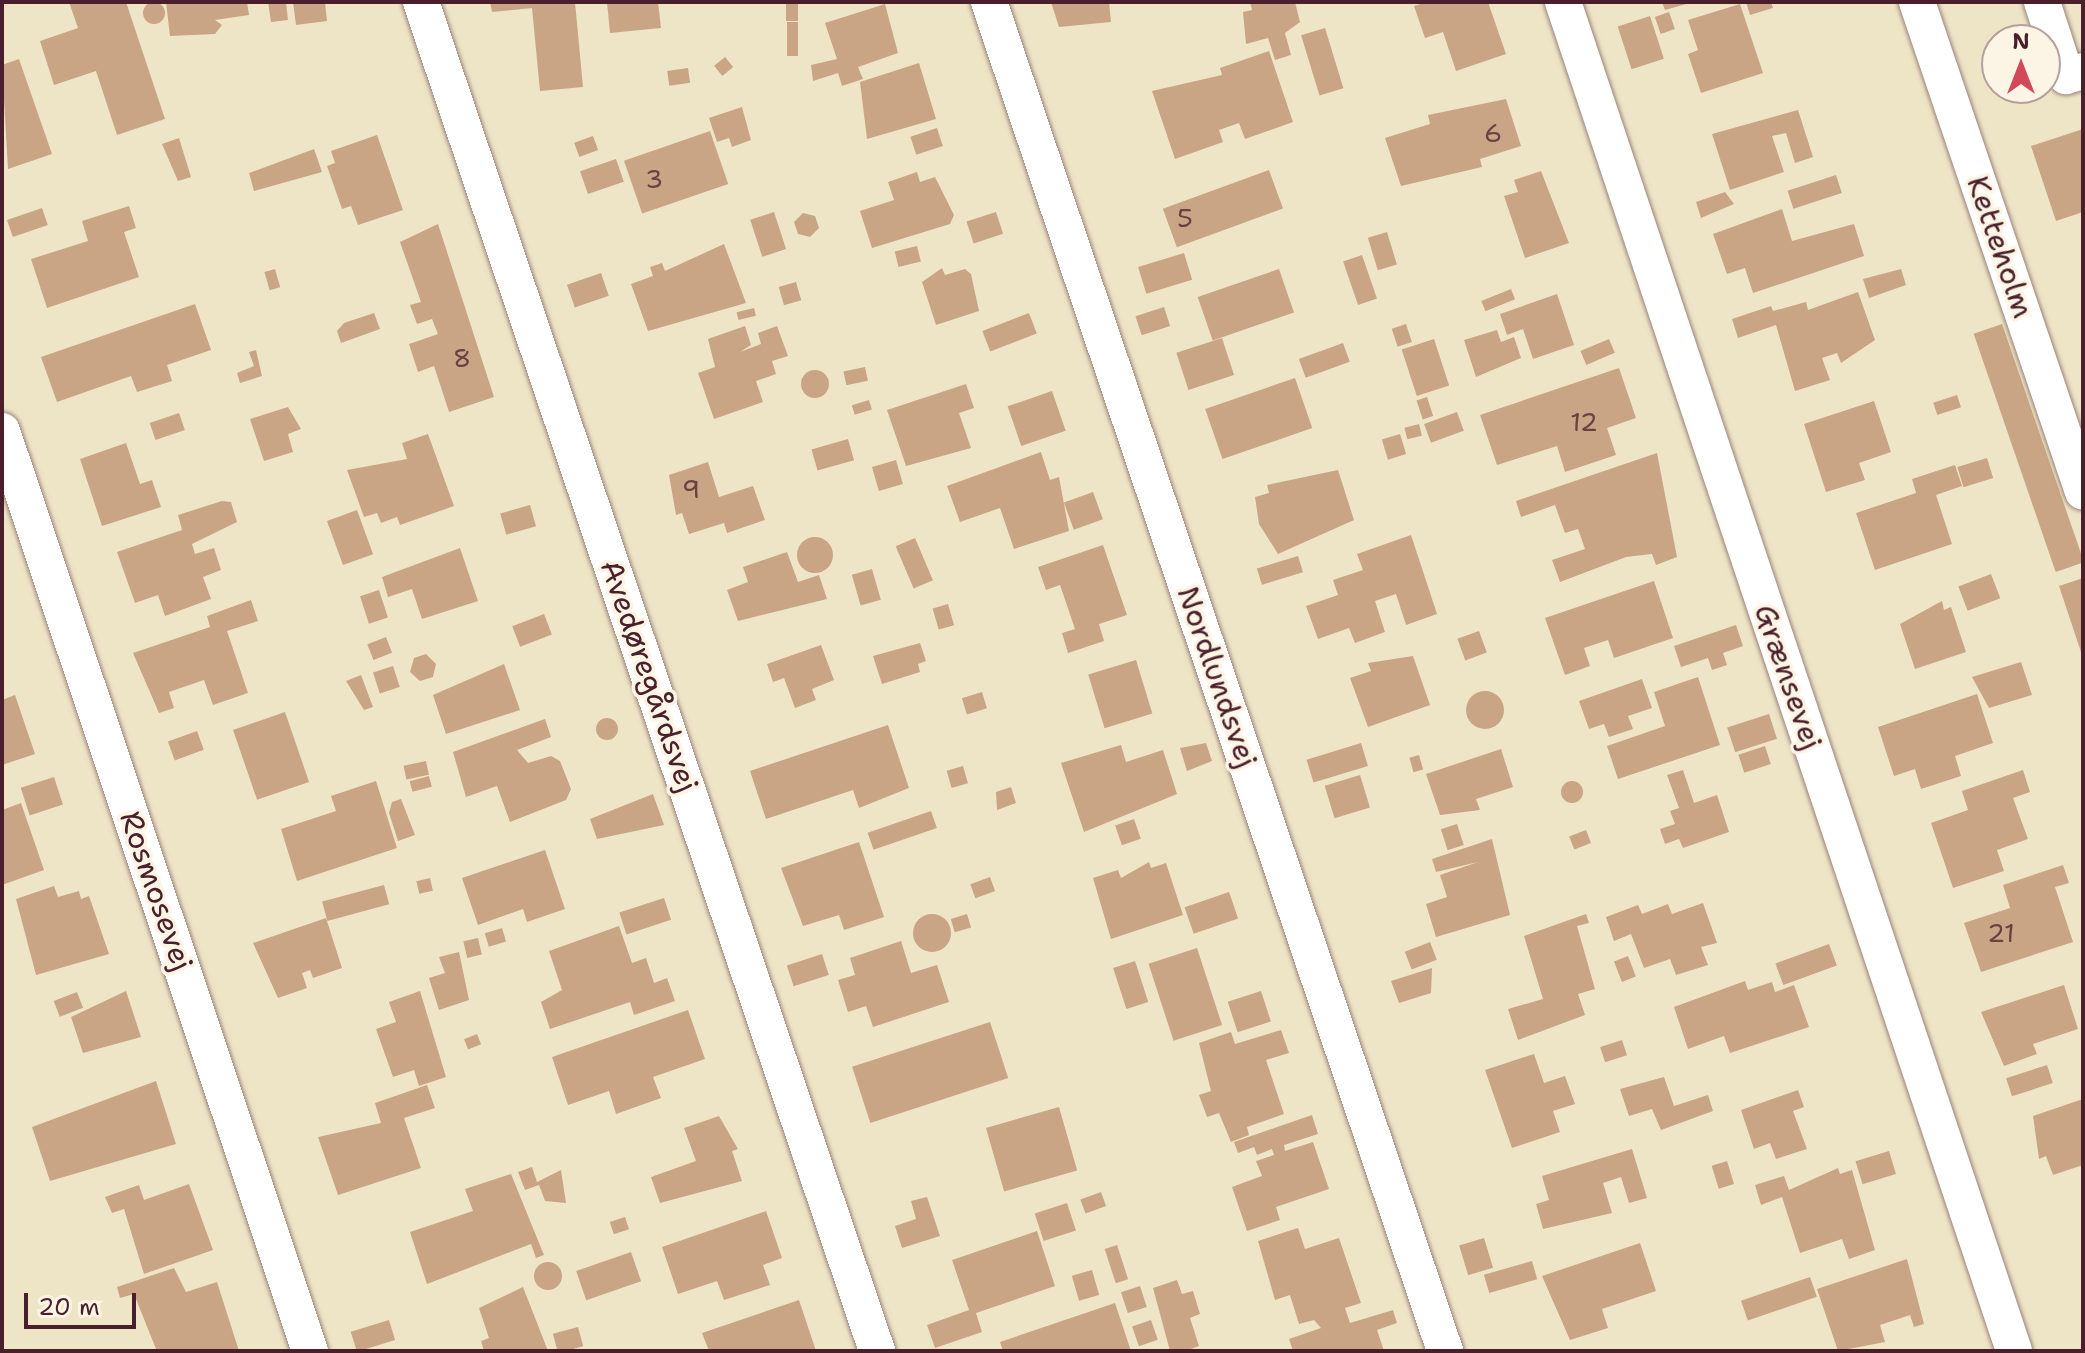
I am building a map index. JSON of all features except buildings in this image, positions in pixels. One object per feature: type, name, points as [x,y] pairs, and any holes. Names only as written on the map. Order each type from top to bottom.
[{"type":"street","name":"Avedøregårdsvej","points":[[421,2],[877,1351]]},
{"type":"street","name":"Nordlundsvej","points":[[989,2],[1445,1351]]},
{"type":"street","name":"Grænsevej","points":[[1563,2],[2014,1351]]},
{"type":"street","name":"Ketteholm","points":[[1917,2],[2083,492]]},
{"type":"street","points":[[2042,2],[2066,76],[2083,71]]},
{"type":"street","name":"Rosmosevej","points":[[2,431],[310,1351]]}]
